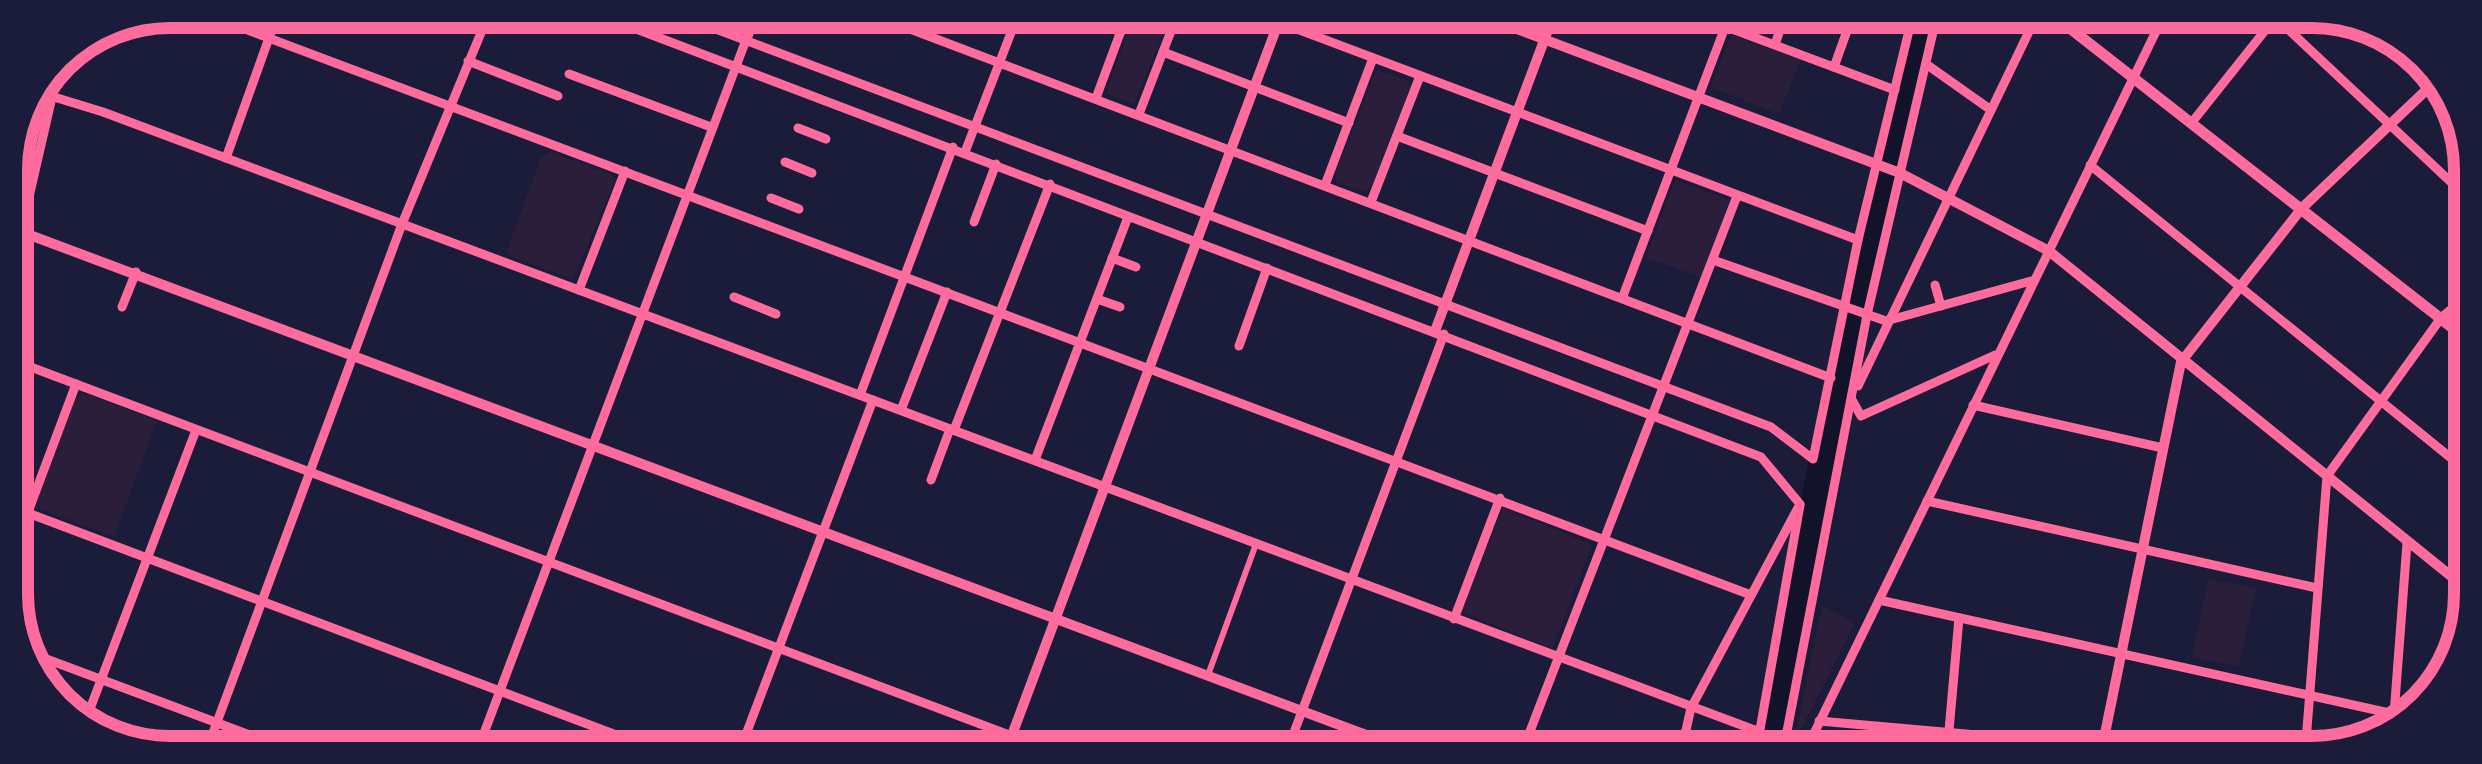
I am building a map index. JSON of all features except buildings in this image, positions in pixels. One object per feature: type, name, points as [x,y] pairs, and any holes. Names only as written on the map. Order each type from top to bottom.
[{"type":"main road","points":[[2069,27],[2454,329]]},
{"type":"street","points":[[239,27],[1751,594]]},
{"type":"street","points":[[226,158],[272,27]]},
{"type":"street","points":[[212,736],[402,224],[483,27]]},
{"type":"street","points":[[632,27],[1760,457],[1800,504],[1801,519],[1759,736]]},
{"type":"street","points":[[711,27],[1771,427],[1813,459],[1858,240],[1911,27]]},
{"type":"street","points":[[483,736],[751,27]]},
{"type":"street","points":[[909,27],[1624,296],[1831,378]]},
{"type":"street","points":[[964,152],[1013,27]]},
{"type":"street","points":[[1108,27],[1121,32]]},
{"type":"street","points":[[1096,98],[1123,27]]},
{"type":"street","points":[[1139,114],[1172,27]]},
{"type":"street","points":[[28,366],[1012,736],[1277,27]]},
{"type":"street","points":[[1303,27],[1373,58],[1858,240]]},
{"type":"street","points":[[1510,27],[1900,173],[2050,252],[2181,362],[2454,579]]},
{"type":"street","points":[[1293,736],[1397,460],[1440,332],[1445,305],[1549,27]]},
{"type":"street","points":[[1624,296],[1726,27]]},
{"type":"street","points":[[1729,27],[1895,90]]},
{"type":"street","points":[[1774,44],[1781,27]]},
{"type":"street","points":[[1834,66],[1848,27]]},
{"type":"street","points":[[1786,736],[1867,315],[1934,27]]},
{"type":"street","points":[[1850,404],[1886,321],[2031,27]]},
{"type":"street","points":[[1812,736],[2158,27]]},
{"type":"street","points":[[2194,121],[2266,27]]},
{"type":"street","points":[[2286,27],[2454,185]]},
{"type":"street","points":[[1163,52],[1348,122]]},
{"type":"street","points":[[1325,186],[1373,58]]},
{"type":"street","points":[[468,61],[558,96]]},
{"type":"street","points":[[1926,64],[1991,110]]},
{"type":"street","points":[[568,74],[711,127]]},
{"type":"street","points":[[1371,202],[1420,76]]},
{"type":"street","points":[[2104,736],[2181,362],[2302,208],[2428,88]]},
{"type":"street","points":[[28,184],[53,89]]},
{"type":"street","points":[[52,94],[1760,732]]},
{"type":"street","points":[[798,128],[826,138]]},
{"type":"street","points":[[1397,136],[1648,232]]},
{"type":"street","points":[[860,395],[953,147]]},
{"type":"street","points":[[784,162],[812,174]]},
{"type":"street","points":[[974,222],[996,164]]},
{"type":"street","points":[[2090,165],[2454,460]]},
{"type":"street","points":[[579,290],[625,171]]},
{"type":"street","points":[[931,480],[1050,184]]},
{"type":"street","points":[[1528,736],[1737,196]]},
{"type":"street","points":[[771,198],[799,209]]},
{"type":"street","points":[[1035,460],[1128,217]]},
{"type":"street","points":[[28,233],[594,442],[1368,736]]},
{"type":"street","points":[[1112,258],[1136,267]]},
{"type":"street","points":[[1713,260],[1844,310],[1886,321],[2031,281]]},
{"type":"street","points":[[1240,346],[1267,268]]},
{"type":"street","points":[[122,307],[136,272]]},
{"type":"street","points":[[1935,284],[1941,306]]},
{"type":"street","points":[[901,410],[947,292]]},
{"type":"street","points":[[734,297],[776,314]]},
{"type":"street","points":[[1097,299],[1120,307]]},
{"type":"street","points":[[2306,736],[2327,476],[2441,318],[2454,307]]},
{"type":"street","points":[[1850,404],[1862,416],[1995,355]]},
{"type":"street","points":[[76,384],[28,512],[619,736]]},
{"type":"street","points":[[745,736],[872,400]]},
{"type":"street","points":[[1973,405],[2163,448]]},
{"type":"street","points":[[89,712],[196,430]]},
{"type":"street","points":[[1454,619],[1500,498]]},
{"type":"street","points":[[1927,501],[2317,588]]},
{"type":"street","points":[[1685,736],[1690,708],[1800,504]]},
{"type":"street","points":[[2394,710],[2406,543]]},
{"type":"street","points":[[1208,675],[1256,544]]},
{"type":"street","points":[[1878,600],[2389,714]]},
{"type":"street","points":[[1949,735],[1959,618]]},
{"type":"street","points":[[42,657],[252,736]]},
{"type":"street","points":[[1819,722],[1959,736]]},
{"type":"shaded area","points":[[1130,27],[1166,27],[1134,104],[1108,94]]},
{"type":"shaded area","points":[[1732,35],[1801,60],[1779,114],[1710,87]]},
{"type":"shaded area","points":[[1379,71],[1408,81],[1410,87],[1371,188],[1364,192],[1336,182],[1336,172],[1374,75]]},
{"type":"shaded area","points":[[550,152],[613,175],[615,181],[573,279],[511,257],[507,250],[541,157]]},
{"type":"shaded area","points":[[1675,180],[1730,200],[1701,278],[1646,257]]},
{"type":"shaded area","points":[[84,393],[157,421],[114,537],[40,509],[38,499],[76,396]]},
{"type":"shaded area","points":[[1503,508],[1592,545],[1552,649],[1461,611]]},
{"type":"shaded area","points":[[2208,579],[2256,588],[2239,667],[2192,657]]},
{"type":"shaded area","points":[[1822,606],[1855,622],[1795,736]]},
{"type":"waterway","points":[[1772,736],[1818,485],[1881,190],[1923,27]]}]
